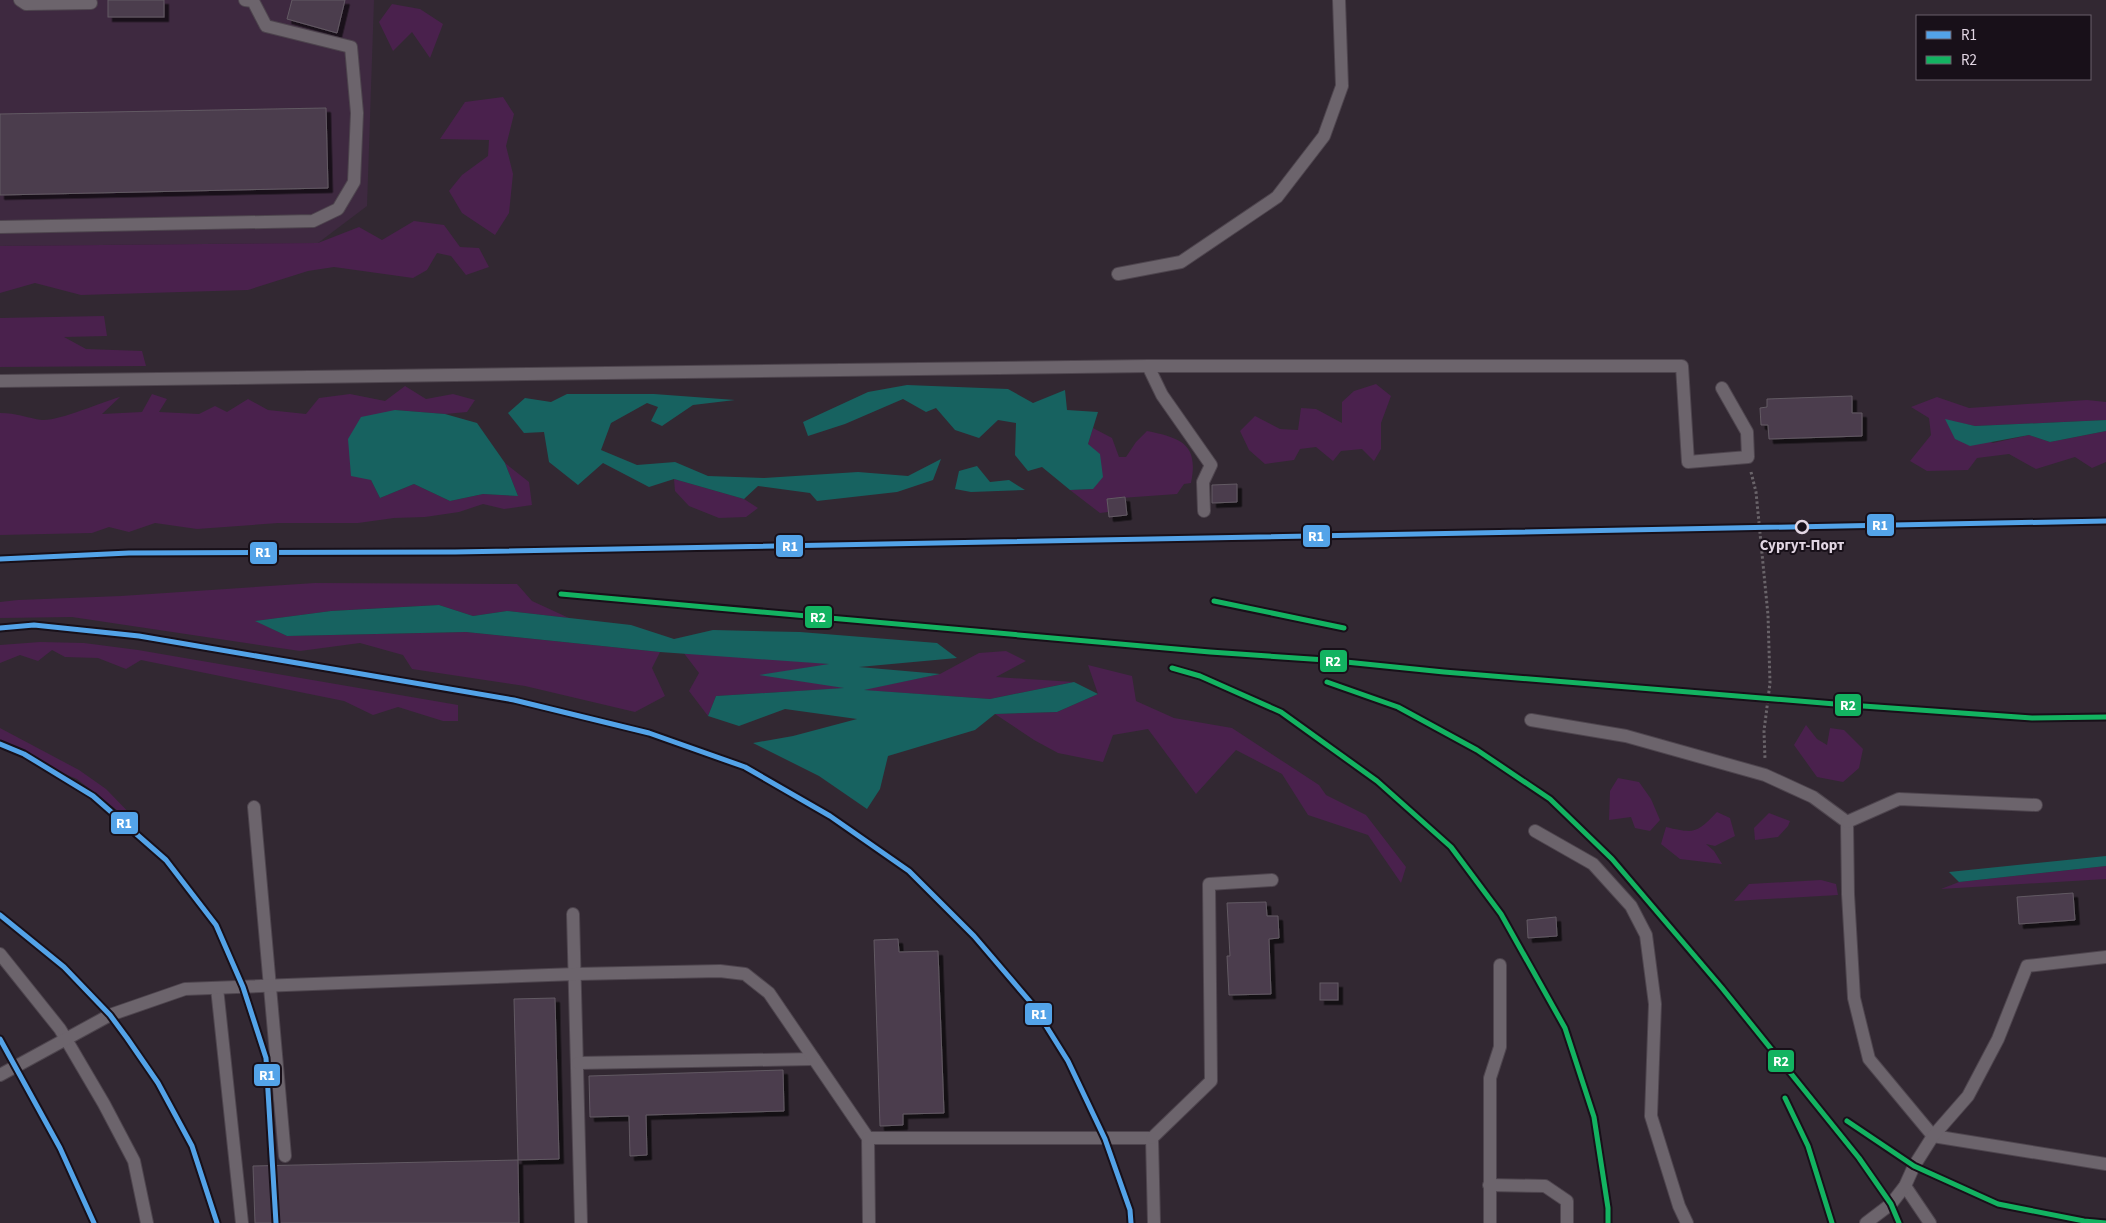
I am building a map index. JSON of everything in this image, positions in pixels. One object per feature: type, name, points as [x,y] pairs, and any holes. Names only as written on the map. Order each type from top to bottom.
[{"type":"lane","points":[[20,0],[26,4],[91,3]]},
{"type":"lane","points":[[0,226],[313,221],[338,209],[354,182],[357,113],[351,47],[266,26],[252,2],[245,0]]},
{"type":"lane","points":[[1118,274],[1181,262],[1276,197],[1324,136],[1342,86],[1339,0]]},
{"type":"lane","points":[[0,380],[1148,366],[1682,366],[1688,462],[1748,456],[1747,432],[1722,388]]},
{"type":"lane","points":[[1148,366],[1162,394],[1212,465],[1203,482],[1204,511]]},
{"type":"lane","points":[[1532,720],[1626,736],[1765,776],[1813,797],[1847,822]]},
{"type":"lane","points":[[1847,822],[1900,799],[2036,805]]},
{"type":"lane","points":[[254,807],[285,1156]]},
{"type":"lane","points":[[1847,822],[1848,894],[1854,998],[1869,1059],[1933,1136],[2106,1164]]},
{"type":"lane","points":[[1535,831],[1593,864],[1631,906],[1646,935],[1655,1004],[1651,1116],[1679,1206],[1687,1223]]},
{"type":"lane","points":[[868,1138],[1152,1138],[1211,1080],[1209,884],[1272,880]]},
{"type":"lane","points":[[573,914],[581,1223]]},
{"type":"lane","points":[[0,954],[60,1029],[104,1104],[134,1161],[147,1223]]},
{"type":"lane","points":[[1866,1223],[1891,1204],[1905,1186],[1914,1166],[1933,1136],[1968,1096],[1998,1039],[2027,966],[2106,957]]},
{"type":"lane","points":[[1490,1223],[1490,1078],[1500,1047],[1500,965]]},
{"type":"lane","points":[[0,1075],[110,1015],[186,989],[720,970],[745,974],[769,993],[868,1138],[870,1223]]},
{"type":"lane","points":[[217,988],[242,1223]]},
{"type":"lane","points":[[578,1063],[814,1059]]},
{"type":"lane","points":[[1152,1138],[1154,1223]]},
{"type":"lane","points":[[1489,1185],[1545,1186],[1567,1201],[1568,1223]]},
{"type":"lane","points":[[1905,1186],[1930,1223]]},
{"type":"path","points":[[1748,456],[1756,492],[1768,615],[1770,683],[1764,731],[1765,776]]},
{"type":"shaded area","points":[[0,0],[374,0],[367,206],[318,243],[0,246]]},
{"type":"shaded area","points":[[392,4],[420,9],[443,24],[430,58],[412,32],[393,51],[379,22]]},
{"type":"shaded area","points":[[503,97],[514,114],[506,146],[513,174],[509,213],[495,235],[462,213],[449,191],[462,175],[488,156],[489,140],[440,139],[465,102]]},
{"type":"shaded area","points":[[414,221],[444,225],[460,247],[479,248],[489,267],[466,275],[451,256],[437,253],[427,270],[413,278],[334,267],[308,271],[248,290],[81,295],[35,283],[0,293],[0,246],[318,243],[359,227],[382,240]]},
{"type":"shaded area","points":[[104,316],[107,336],[64,337],[86,349],[142,351],[146,366],[0,367],[0,318]]},
{"type":"shaded area","points":[[1376,384],[1391,396],[1381,423],[1381,449],[1374,461],[1362,449],[1341,451],[1333,461],[1316,447],[1300,449],[1294,460],[1265,464],[1249,450],[1240,431],[1255,416],[1280,429],[1298,430],[1301,408],[1316,409],[1342,423],[1342,402],[1354,391]]},
{"type":"shaded area","points":[[907,385],[1008,389],[1033,403],[1065,390],[1067,410],[1098,412],[1088,444],[1100,454],[1103,477],[1093,489],[1070,490],[1042,467],[1028,471],[1015,455],[1016,423],[998,420],[979,438],[955,430],[936,408],[926,412],[903,399],[845,424],[808,436],[803,422],[868,392]]},
{"type":"shaded area","points":[[405,386],[426,399],[453,394],[475,400],[467,412],[445,414],[395,410],[371,480],[380,498],[414,484],[450,501],[483,494],[518,496],[505,463],[529,482],[532,505],[504,509],[483,504],[459,512],[358,523],[278,523],[197,529],[155,523],[129,532],[109,527],[92,533],[0,535],[0,413],[50,420],[120,397],[102,414],[142,412],[152,394],[167,399],[159,412],[199,414],[215,406],[227,412],[248,399],[268,410],[306,414],[319,398],[350,394],[385,401]]},
{"type":"shaded area","points":[[567,394],[654,394],[735,400],[693,405],[662,426],[651,421],[658,407],[647,403],[611,423],[601,450],[637,465],[675,462],[708,476],[764,478],[858,472],[908,476],[941,459],[933,480],[897,492],[817,501],[810,493],[758,486],[744,499],[674,479],[649,487],[603,463],[578,485],[549,462],[544,432],[524,433],[508,413],[525,398],[551,402]]},
{"type":"shaded area","points":[[1937,397],[1969,408],[2087,400],[2106,402],[2106,420],[1975,426],[1946,420],[1993,443],[2029,435],[2050,442],[2106,431],[2106,462],[2092,468],[2075,457],[2036,469],[2009,454],[1977,458],[1968,470],[1927,471],[1910,461],[1931,435],[1929,418],[1911,407]]},
{"type":"shaded area","points":[[395,410],[445,414],[477,423],[505,463],[518,496],[483,494],[450,501],[414,484],[380,498],[371,480],[351,476],[348,439],[361,417]]},
{"type":"shaded area","points":[[1945,419],[1975,426],[2106,420],[2106,431],[2050,442],[2029,435],[1970,446],[1955,439]]},
{"type":"shaded area","points":[[1093,428],[1112,438],[1119,457],[1126,457],[1136,442],[1147,431],[1178,440],[1190,451],[1193,470],[1191,483],[1184,484],[1177,494],[1107,499],[1108,512],[1100,513],[1070,490],[1093,489],[1088,444]]},
{"type":"shaded area","points":[[977,466],[990,482],[1009,480],[1025,490],[971,492],[955,489],[959,471]]},
{"type":"shaded area","points":[[674,479],[744,499],[758,508],[746,517],[719,518],[689,506],[675,491]]},
{"type":"shaded area","points":[[315,583],[517,584],[532,601],[569,618],[507,611],[473,616],[439,605],[331,611],[256,621],[287,636],[466,632],[660,652],[652,668],[665,696],[635,712],[525,686],[412,669],[403,655],[360,643],[300,651],[72,617],[0,618],[0,602],[18,600],[121,596]]},
{"type":"shaded area","points":[[439,605],[473,616],[507,611],[631,625],[674,639],[713,630],[800,632],[937,643],[957,658],[859,667],[940,674],[864,690],[990,699],[1074,682],[1098,694],[1057,712],[995,714],[975,730],[888,756],[880,789],[867,809],[819,776],[753,743],[793,736],[857,719],[785,709],[739,726],[708,716],[716,696],[844,688],[759,675],[829,664],[660,652],[466,632],[287,636],[255,621],[331,611]]},
{"type":"shaded area","points":[[40,642],[84,643],[138,650],[458,705],[458,721],[443,721],[398,707],[373,715],[344,701],[141,660],[126,669],[98,658],[65,657],[52,650],[38,661],[20,655],[0,663],[0,645]]},
{"type":"shaded area","points":[[1006,651],[1026,661],[996,677],[1074,682],[990,699],[861,690],[940,674],[979,653]]},
{"type":"shaded area","points":[[683,652],[832,664],[762,675],[848,688],[716,696],[708,716],[689,691],[699,673]]},
{"type":"shaded area","points":[[1088,665],[1132,676],[1136,701],[1174,718],[1232,728],[1319,785],[1326,795],[1366,815],[1406,867],[1401,883],[1368,835],[1308,815],[1282,774],[1236,750],[1196,794],[1148,729],[1113,735],[1103,762],[1058,753],[1034,740],[995,714],[1057,712],[1098,694]]},
{"type":"shaded area","points":[[1806,725],[1817,739],[1827,745],[1830,728],[1844,730],[1863,749],[1859,768],[1843,782],[1817,777],[1794,745]]},
{"type":"shaded area","points":[[0,728],[79,770],[106,789],[138,822],[122,814],[77,779],[22,757],[0,745]]},
{"type":"shaded area","points":[[1618,778],[1639,782],[1651,799],[1660,820],[1650,831],[1635,828],[1631,817],[1609,820],[1610,791]]},
{"type":"shaded area","points":[[1717,812],[1730,818],[1735,836],[1715,846],[1706,844],[1714,851],[1722,864],[1680,859],[1661,844],[1666,827],[1683,831],[1695,830],[1705,824]]},
{"type":"shaded area","points":[[1769,813],[1790,821],[1788,826],[1778,837],[1755,840],[1754,828]]},
{"type":"shaded area","points":[[2106,856],[2106,866],[1959,882],[1949,872]]},
{"type":"shaded area","points":[[2106,866],[2106,879],[1941,889],[1959,882]]},
{"type":"shaded area","points":[[1821,880],[1836,884],[1838,895],[1734,901],[1749,884]]},
{"type":"building","points":[[108,0],[164,0],[164,17],[108,17]]},
{"type":"building","points":[[292,0],[345,0],[337,33],[287,19]]},
{"type":"building","points":[[326,108],[328,188],[0,195],[0,114]]},
{"type":"building","points":[[1852,396],[1852,413],[1862,413],[1862,436],[1769,439],[1768,425],[1761,425],[1760,408],[1767,407],[1767,399]]},
{"type":"building","points":[[1237,484],[1237,502],[1212,503],[1212,485]]},
{"type":"building","points":[[1125,497],[1127,515],[1109,517],[1107,499]]},
{"type":"building","points":[[2073,893],[2075,920],[2019,924],[2017,897]]},
{"type":"building","points":[[1266,902],[1267,916],[1278,916],[1279,938],[1269,939],[1271,994],[1229,995],[1227,956],[1230,956],[1227,903]]},
{"type":"building","points":[[1556,917],[1557,936],[1528,938],[1527,920]]},
{"type":"building","points":[[898,939],[899,952],[938,951],[944,1113],[903,1114],[903,1125],[880,1126],[874,940]]},
{"type":"building","points":[[1320,983],[1338,983],[1338,1000],[1320,1000]]},
{"type":"building","points":[[555,998],[559,1159],[518,1160],[514,999]]},
{"type":"building","points":[[783,1070],[784,1111],[646,1115],[647,1155],[630,1156],[629,1116],[590,1117],[589,1076]]},
{"type":"building","points":[[518,1160],[519,1223],[255,1223],[253,1166]]},
{"type":"transit line","name":"R1","points":[[0,559],[129,553],[455,552],[2106,521]]},
{"type":"transit line","name":"R2","points":[[561,594],[1210,652],[1326,660],[1444,672],[1835,704],[2032,718],[2106,717]]},
{"type":"transit line","name":"R2","points":[[1214,601],[1344,628]]},
{"type":"transit line","name":"R1","points":[[0,628],[34,625],[139,636],[514,700],[649,733],[745,767],[830,816],[909,871],[974,936],[1033,1005],[1068,1061],[1105,1139],[1130,1210],[1131,1223]]},
{"type":"transit line","name":"R2","points":[[1172,668],[1200,676],[1281,712],[1377,781],[1451,847],[1501,914],[1565,1028],[1594,1117],[1608,1208],[1608,1223]]},
{"type":"transit line","name":"R2","points":[[1327,682],[1398,707],[1477,750],[1550,799],[1612,859],[1722,988],[1859,1158],[1891,1204],[1899,1223]]},
{"type":"transit line","name":"R1","points":[[0,744],[24,754],[93,796],[166,860],[216,925],[243,987],[266,1058],[276,1223]]},
{"type":"transit line","name":"R1","points":[[0,915],[64,967],[110,1015],[127,1038],[158,1083],[192,1146],[217,1223]]},
{"type":"transit line","name":"R1","points":[[0,1039],[60,1148],[94,1223]]},
{"type":"transit line","name":"R2","points":[[1785,1098],[1808,1146],[1832,1223]]},
{"type":"transit line","name":"R2","points":[[1847,1121],[1914,1166],[1998,1204],[2084,1221],[2106,1223]]},
{"type":"place","name":"Сургут-Порт","points":[[1802,527]]}]
